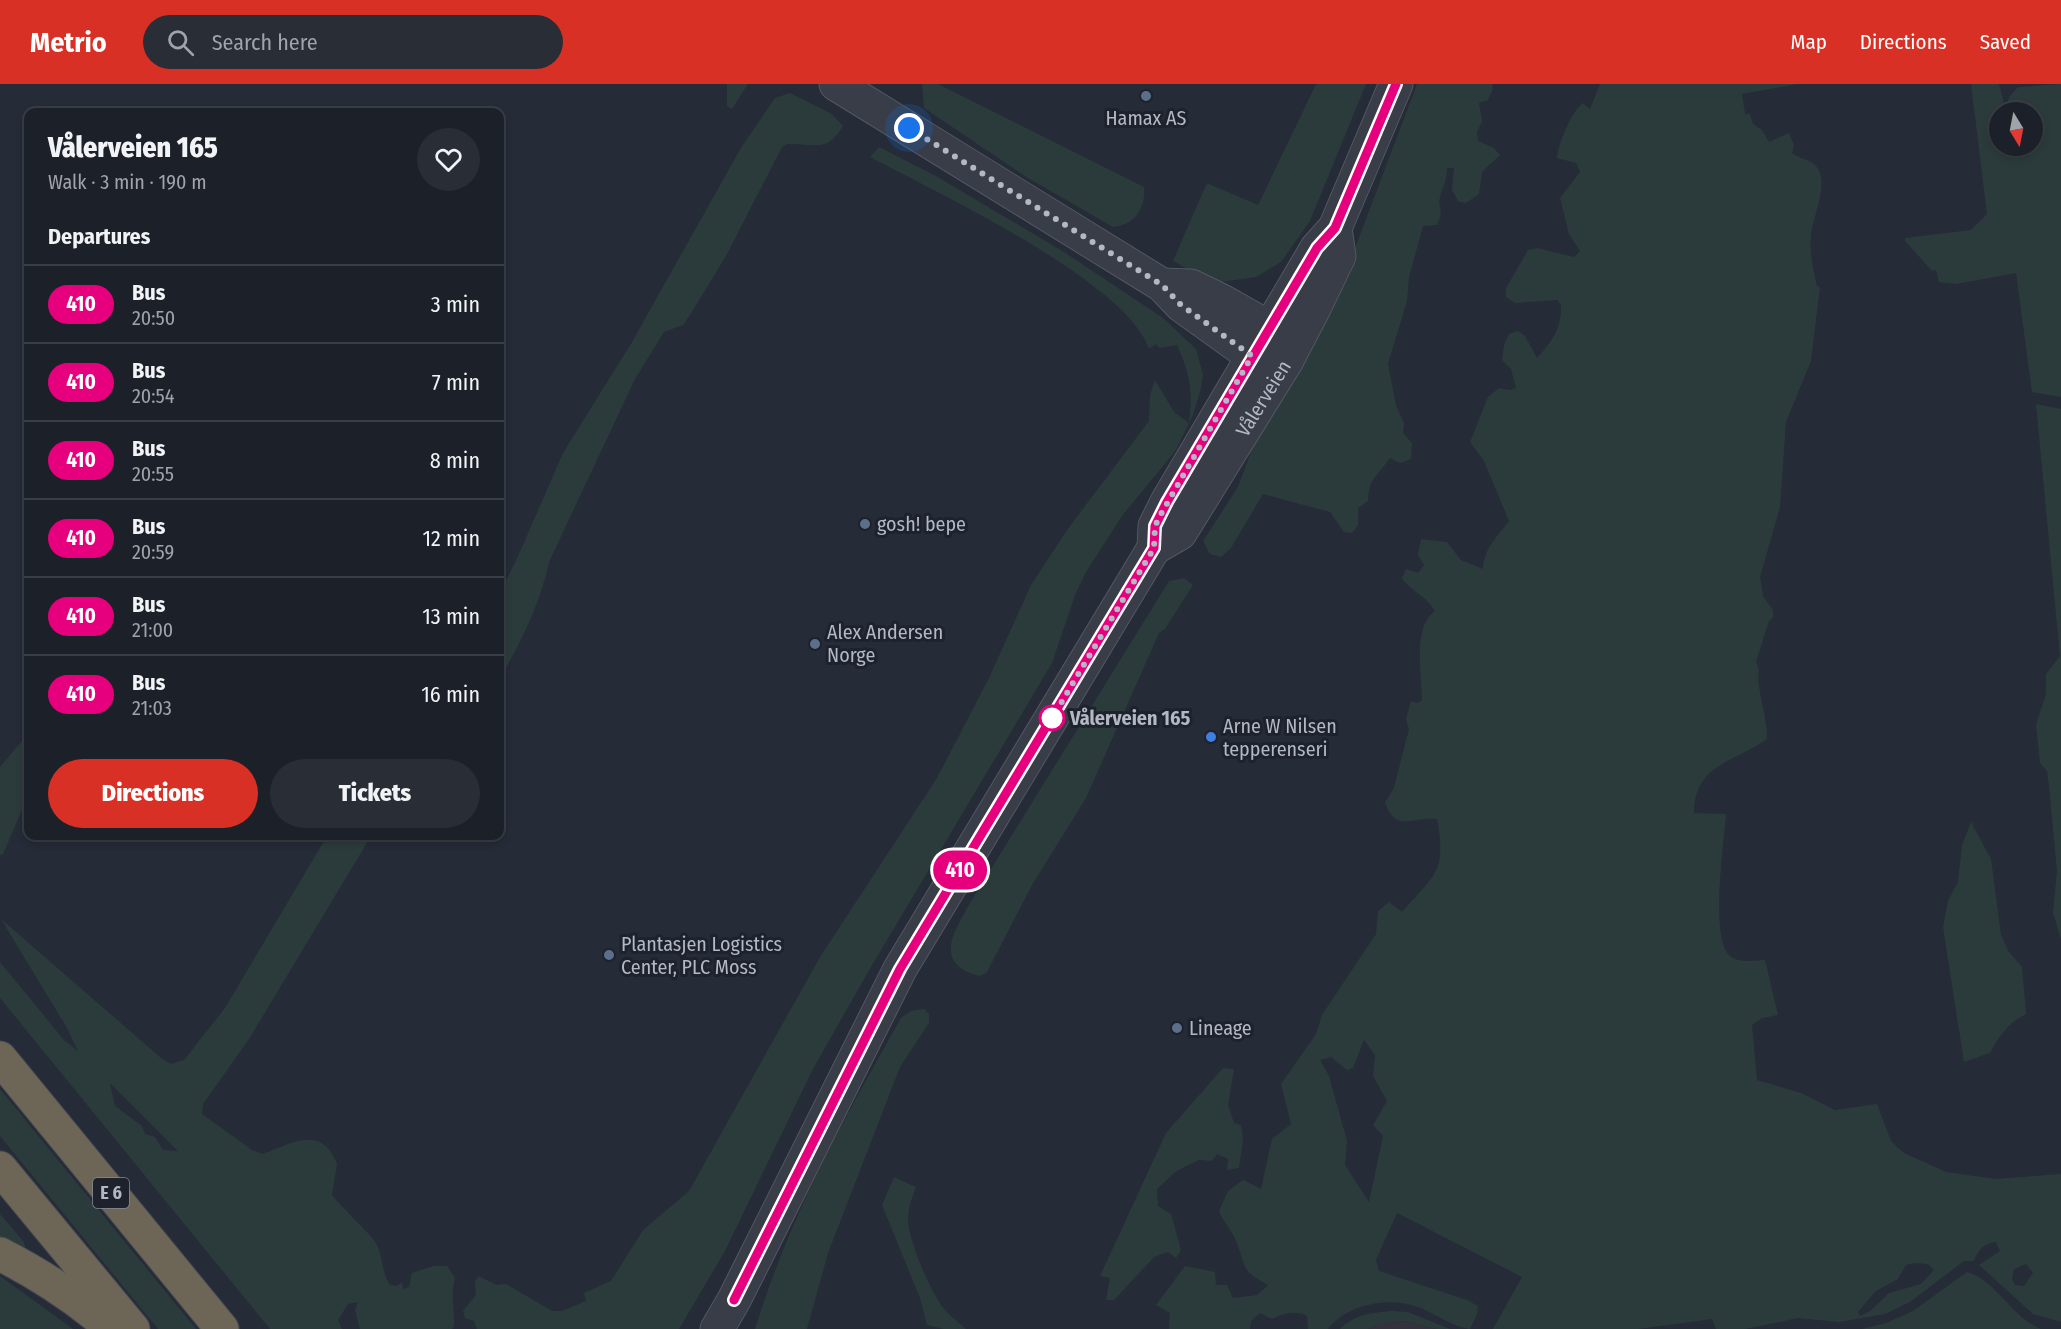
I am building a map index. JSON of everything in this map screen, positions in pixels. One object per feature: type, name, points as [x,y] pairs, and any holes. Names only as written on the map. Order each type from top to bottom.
[{"type":"highway","name":"E 6","points":[[0,1058],[222,1329]]},
{"type":"highway","points":[[0,1168],[133,1329]]},
{"type":"highway","points":[[0,1254],[57,1289],[112,1329]]},
{"type":"street","points":[[836,84],[1162,285],[1181,305],[1252,356],[1287,360]]},
{"type":"street","name":"Vålerveien","points":[[717,1329],[734,1315],[900,969],[1154,548],[1155,526],[1163,510],[1269,327],[1317,248],[1335,228],[1396,84]]},
{"type":"street","name":"Vålerveien","points":[[1154,548],[1180,533],[1287,360],[1339,256],[1335,228]]},
{"type":"street","points":[[1162,285],[1191,286],[1269,327],[1287,360]]},
{"type":"shaded area","points":[[727,84],[748,84],[732,109],[727,106]]},
{"type":"shaded area","points":[[922,84],[938,84],[1144,187],[1143,202],[1138,214],[1127,223],[1113,227],[1028,178],[924,108]]},
{"type":"shaded area","points":[[1316,84],[1366,84],[1310,221],[1281,262],[1256,277],[1213,283],[1173,261],[1206,185],[1209,184],[1258,205]]},
{"type":"shaded area","points":[[1417,84],[1492,84],[1493,89],[1488,100],[1479,103],[1482,121],[1477,132],[1478,141],[1494,148],[1500,155],[1482,172],[1479,194],[1466,203],[1458,201],[1452,190],[1454,168],[1447,168],[1446,180],[1440,197],[1441,212],[1437,225],[1423,226],[1409,277],[1407,301],[1388,364],[1396,405],[1404,423],[1403,433],[1412,443],[1411,459],[1400,463],[1390,458],[1374,478],[1368,501],[1358,508],[1358,525],[1352,533],[1344,532],[1330,512],[1263,494],[1231,548],[1221,557],[1210,554],[1203,541],[1238,487],[1253,446],[1352,256]]},
{"type":"shaded area","points":[[1600,84],[1798,84],[1742,94],[1745,114],[1750,114],[1753,124],[1762,130],[1769,142],[1789,133],[1794,145],[1792,153],[1816,166],[1821,181],[1820,200],[1812,227],[1811,241],[1814,274],[1817,286],[1820,287],[1811,361],[1786,422],[1780,507],[1760,577],[1763,596],[1773,610],[1773,617],[1769,621],[1756,662],[1767,739],[1718,766],[1709,774],[1701,784],[1696,797],[1694,813],[1726,814],[1719,910],[1723,945],[1729,955],[1737,960],[1765,960],[1778,1015],[1762,1018],[1752,1025],[1757,1080],[1801,1093],[1835,1110],[1877,1104],[1891,1141],[1904,1153],[1946,1172],[1996,1179],[2061,1174],[2061,1322],[2033,1314],[1979,1265],[2000,1251],[1996,1242],[1985,1246],[1974,1261],[1964,1261],[1910,1302],[1885,1314],[1839,1322],[1798,1318],[1745,1329],[1716,1329],[1712,1319],[1638,1329],[1493,1329],[1522,1277],[1397,1213],[1376,1260],[1379,1271],[1467,1300],[1478,1306],[1470,1329],[1457,1326],[1418,1307],[1394,1302],[1369,1304],[1357,1308],[1336,1320],[1328,1329],[1308,1329],[1307,1316],[1303,1314],[1285,1314],[1272,1319],[1260,1313],[1251,1321],[1250,1329],[1169,1329],[1170,1313],[1156,1305],[1185,1266],[1215,1272],[1216,1285],[1227,1285],[1233,1298],[1257,1295],[1268,1285],[1248,1272],[1234,1237],[1219,1211],[1228,1191],[1243,1180],[1261,1189],[1272,1139],[1291,1124],[1281,1084],[1316,1034],[1322,1015],[1376,934],[1378,911],[1389,902],[1402,912],[1436,871],[1440,851],[1437,819],[1400,821],[1389,812],[1385,802],[1394,788],[1409,729],[1406,719],[1411,701],[1418,703],[1422,700],[1421,640],[1423,628],[1435,611],[1402,578],[1406,569],[1418,573],[1424,565],[1418,555],[1421,539],[1447,542],[1461,560],[1483,569],[1489,549],[1509,521],[1484,461],[1470,442],[1488,397],[1499,388],[1510,390],[1516,388],[1511,369],[1502,360],[1504,345],[1509,334],[1518,331],[1525,336],[1537,358],[1558,328],[1561,305],[1557,300],[1515,303],[1506,297],[1506,288],[1528,250],[1537,248],[1574,257],[1580,251],[1569,234],[1560,198],[1580,172],[1576,163],[1557,158],[1563,136],[1574,113],[1583,103],[1590,109]],"holes":[[[1364,1040],[1375,1055],[1373,1076],[1387,1101],[1373,1125],[1383,1136],[1369,1202],[1345,1165],[1347,1141],[1329,1076],[1320,1060],[1331,1057],[1347,1070],[1353,1068]],[[1928,1264],[1934,1270],[1921,1284],[1889,1293],[1870,1311],[1860,1316],[1858,1312],[1876,1291],[1898,1279],[1906,1265]],[[2026,1264],[2033,1273],[2024,1286],[2015,1285],[2012,1279],[2014,1269]]]},
{"type":"shaded area","points":[[1971,84],[1999,84],[2004,102],[1989,102],[1989,156],[2043,156],[2043,102],[2008,102],[2009,97],[2018,87],[2061,84],[2061,397],[2032,392],[2016,273],[1956,284],[1939,282],[1936,270],[1932,271],[1905,241],[1905,238],[1971,230],[1987,214]]},
{"type":"shaded area","points":[[790,93],[832,114],[843,126],[837,135],[825,144],[787,144],[782,147],[726,256],[690,315],[683,325],[664,332],[635,379],[549,562],[535,608],[504,671],[504,585],[563,453],[632,342],[741,148],[775,98]]},
{"type":"shaded area","points":[[879,147],[936,176],[1064,252],[1163,318],[1196,349],[1203,374],[1193,415],[1176,450],[1122,516],[1086,572],[1075,595],[1052,663],[868,972],[812,1071],[725,1251],[679,1329],[477,1329],[474,1321],[465,1318],[463,1311],[476,1295],[475,1282],[478,1276],[497,1285],[506,1284],[552,1311],[562,1311],[586,1301],[584,1293],[611,1281],[643,1230],[689,1191],[820,957],[937,778],[989,678],[1031,585],[1067,530],[1149,421],[1150,395],[1155,380],[1174,412],[1189,423],[1191,401],[1189,382],[1177,345],[1160,348],[1156,344],[1149,349],[1133,323],[1105,296],[1068,268],[981,215],[870,157]]},
{"type":"shaded area","points":[[2036,404],[2061,409],[2061,939],[2053,913],[2057,871],[2049,785],[2047,771],[2040,763],[2036,725],[2046,694],[2046,674],[2060,656]]},
{"type":"shaded area","points":[[1184,578],[1193,585],[1165,629],[1159,633],[1086,798],[1032,885],[987,972],[980,976],[965,971],[956,963],[951,945],[953,935],[964,914],[1169,581]]},
{"type":"shaded area","points":[[24,739],[24,805],[3,854],[0,855],[0,767]]},
{"type":"shaded area","points":[[1971,822],[1991,859],[2001,935],[2009,952],[2022,967],[2026,1014],[2005,1030],[1990,1053],[1964,1062],[1943,927],[1948,901],[1958,882],[1962,845]]},
{"type":"shaded area","points":[[325,840],[369,840],[249,1039],[203,1104],[202,1114],[252,1150],[263,1154],[284,1145],[305,1140],[314,1140],[323,1144],[331,1152],[337,1164],[332,1195],[377,1245],[385,1276],[390,1285],[397,1286],[402,1282],[403,1289],[409,1287],[412,1273],[433,1266],[447,1266],[455,1278],[454,1326],[452,1329],[360,1329],[355,1310],[358,1302],[348,1304],[338,1320],[342,1329],[270,1329],[0,998],[0,962],[64,1040],[78,1051],[67,1028],[1,919],[161,1058],[171,1064],[184,1060],[225,1008]],"holes":[[[110,1084],[178,1151],[163,1150],[155,1137],[145,1134],[142,1126],[115,1106]]]},
{"type":"shaded area","points":[[924,1009],[929,1014],[929,1023],[900,1067],[828,1253],[807,1329],[755,1329],[784,1247],[839,1131],[901,1018],[910,1011]]},
{"type":"shaded area","points":[[1223,1068],[1234,1069],[1228,1105],[1234,1123],[1241,1125],[1243,1139],[1239,1168],[1227,1170],[1228,1159],[1217,1154],[1212,1161],[1199,1160],[1174,1173],[1157,1189],[1158,1206],[1171,1214],[1181,1250],[1176,1258],[1168,1252],[1154,1257],[1114,1300],[1106,1300],[1110,1278],[1100,1276],[1166,1133]]},
{"type":"shaded area","points":[[0,1089],[196,1329],[158,1329],[0,1136]]},
{"type":"shaded area","points":[[894,1177],[916,1187],[909,1207],[908,1219],[916,1252],[927,1280],[940,1303],[966,1329],[944,1329],[927,1325],[920,1298],[882,1205]]},
{"type":"shaded area","points":[[0,1214],[24,1242],[25,1247],[20,1250],[0,1242]]},
{"type":"shaded area","points":[[1967,1272],[1987,1283],[2021,1317],[2041,1329],[1862,1329],[1886,1323],[1913,1311]]},
{"type":"shaded area","points":[[0,1276],[73,1329],[0,1329]]},
{"type":"shaded area","points":[[1393,1311],[1408,1312],[1450,1329],[1437,1329],[1404,1321],[1380,1324],[1368,1329],[1340,1329],[1358,1317]]},
{"type":"shaded area","points":[[1404,1321],[1437,1329],[1368,1329],[1380,1324]]},
{"type":"bus line","name":"410","points":[[734,1300],[747,1270],[900,969],[1154,548],[1155,526],[1198,446],[1317,248],[1335,228],[1396,84]]},
{"type":"place","name":"Hamax AS","points":[[1146,96]]},
{"type":"place","name":"gosh! bepe","points":[[865,524]]},
{"type":"place","name":"Alex Andersen Norge","points":[[815,644]]},
{"type":"place","name":"Vålerveien 165","points":[[1052,718]]},
{"type":"place","name":"Arne W Nilsen tepperenseri","points":[[1211,737]]},
{"type":"place","name":"Plantasjen Logistics Center, PLC Moss","points":[[609,955]]},
{"type":"place","name":"Lineage","points":[[1177,1028]]},
{"type":"route","points":[[909,128],[1162,285],[1181,305],[1252,356],[1198,446],[1161,514],[1155,526],[1154,548],[1046,728],[1052,718]]}]
